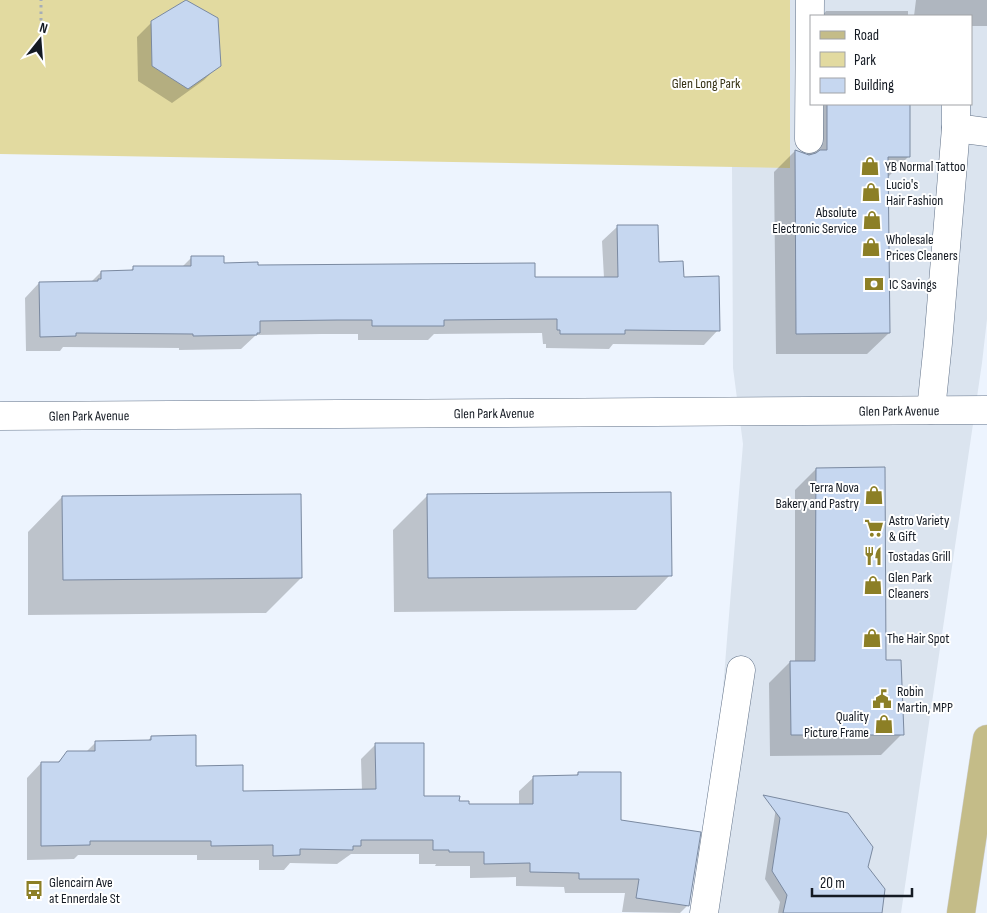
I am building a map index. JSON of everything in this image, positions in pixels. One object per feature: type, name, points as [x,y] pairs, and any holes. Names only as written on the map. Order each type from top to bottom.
[{"type":"main road","points":[[961,913],[987,738]]},
{"type":"street","points":[[809,139],[810,0]]},
{"type":"street","points":[[931,410],[956,116],[987,132]]},
{"type":"street","name":"Glen Park Avenue","points":[[0,416],[987,410]]},
{"type":"street","points":[[704,913],[741,670]]},
{"type":"path","points":[[41,0],[41,27]]},
{"type":"shaded area","points":[[790,0],[987,0],[987,319],[901,913],[698,913],[709,860],[743,444],[733,368],[732,166],[790,167]]},
{"type":"green space","name":"Glen Long Park","points":[[0,0],[790,0],[790,168],[0,154]]},
{"type":"building","points":[[186,0],[218,18],[221,66],[188,89],[152,66],[151,21]]},
{"type":"building","points":[[827,105],[910,105],[910,157],[888,157],[890,333],[796,334],[795,150],[809,155],[820,150],[827,150]]},
{"type":"building","points":[[617,225],[658,225],[659,262],[683,261],[684,277],[719,276],[720,331],[625,330],[625,334],[560,334],[560,330],[557,330],[557,319],[444,320],[444,326],[372,326],[372,320],[337,320],[260,321],[260,333],[257,333],[257,335],[193,336],[193,334],[76,333],[76,336],[40,337],[39,282],[98,281],[98,279],[101,279],[101,271],[133,270],[133,266],[191,266],[191,256],[224,256],[224,263],[258,262],[258,265],[535,263],[535,277],[618,277]]},
{"type":"building","points":[[885,467],[886,660],[901,660],[904,735],[791,735],[790,661],[815,661],[816,468]]},
{"type":"building","points":[[671,492],[672,576],[428,578],[427,494]]},
{"type":"building","points":[[301,494],[302,578],[63,580],[62,496]]},
{"type":"building","points":[[196,735],[196,766],[243,765],[243,791],[376,789],[375,743],[424,743],[424,796],[460,796],[459,801],[469,801],[469,804],[533,804],[533,776],[578,775],[578,772],[621,772],[621,820],[701,832],[689,906],[636,898],[639,879],[579,879],[579,873],[530,872],[530,863],[484,864],[484,852],[433,850],[433,840],[361,840],[361,846],[353,846],[353,850],[300,849],[300,855],[273,856],[273,845],[211,846],[211,841],[90,841],[90,845],[41,846],[41,762],[59,762],[67,751],[95,751],[95,741],[151,740],[151,736]]},
{"type":"building","points":[[763,795],[848,813],[873,847],[868,867],[885,889],[882,913],[783,913],[787,895],[772,871],[780,818]]},
{"type":"place","name":"YB Normal Tattoo","points":[[870,166]]},
{"type":"place","name":"Lucio's Hair Fashion","points":[[871,192]]},
{"type":"place","name":"Absolute Electronic Service","points":[[872,220]]},
{"type":"place","name":"Wholesale Prices Cleaners","points":[[871,247]]},
{"type":"place","name":"IC Savings","points":[[874,284]]},
{"type":"place","name":"Terra Nova Bakery and Pastry","points":[[874,495]]},
{"type":"place","name":"Astro Variety & Gift","points":[[874,528]]},
{"type":"place","name":"Tostadas Grill","points":[[873,556]]},
{"type":"place","name":"Glen Park Cleaners","points":[[873,585]]},
{"type":"place","name":"The Hair Spot","points":[[872,638]]},
{"type":"place","name":"Robin Martin, MPP","points":[[882,699]]},
{"type":"place","name":"Quality Picture Frame","points":[[884,724]]},
{"type":"place","name":"Glencairn Ave at Ennerdale St","points":[[34,890]]}]
